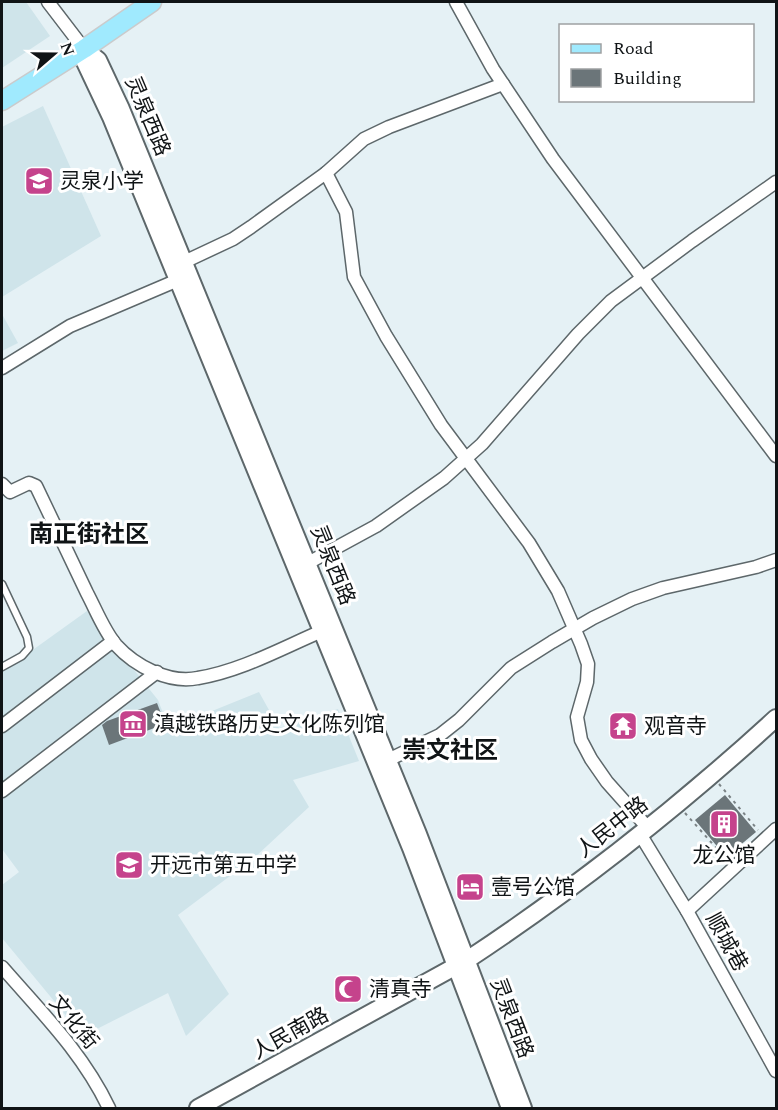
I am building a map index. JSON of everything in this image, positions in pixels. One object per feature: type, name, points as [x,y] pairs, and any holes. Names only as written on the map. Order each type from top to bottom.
[{"type":"main road","points":[[2,101],[84,50],[152,2]]},
{"type":"main road","name":"灵泉西路","points":[[84,50],[98,60],[109,82],[388,760],[510,1108]]},
{"type":"main road","name":"灵泉西路","points":[[84,50],[85,62],[111,117],[419,869],[523,1108]]},
{"type":"main road","name":"人民中路","points":[[461,963],[536,914],[644,831],[777,718]]},
{"type":"main road","name":"人民南路","points":[[198,1108],[461,963]]},
{"type":"street","name":"灵泉西路","points":[[48,2],[84,50]]},
{"type":"street","points":[[456,2],[503,84],[553,159],[777,456]]},
{"type":"street","points":[[184,262],[233,239],[326,173],[355,146],[375,133],[503,84]]},
{"type":"street","name":"顺城巷","points":[[326,173],[338,192],[346,212],[352,269],[358,287],[414,383],[546,570],[574,628],[585,654],[588,674],[578,717],[581,740],[591,759],[644,831],[777,1071]]},
{"type":"street","points":[[308,563],[376,526],[423,494],[466,459],[501,424],[578,333],[611,301],[641,277],[777,182]]},
{"type":"street","points":[[2,368],[70,326],[178,280]]},
{"type":"street","points":[[2,484],[10,492],[29,483],[36,486],[96,611],[113,641],[126,654],[157,672],[176,678],[198,678],[245,663],[322,631]]},
{"type":"street","points":[[388,760],[440,735],[459,720],[511,668],[574,628],[632,599],[663,588],[777,560]]},
{"type":"street","points":[[2,726],[113,641]]},
{"type":"street","points":[[2,791],[157,672]]},
{"type":"street","points":[[687,911],[777,830]]},
{"type":"street","name":"文化街","points":[[2,967],[78,1055],[109,1108]]},
{"type":"lane","points":[[2,584],[27,637],[29,648],[22,656],[2,667]]},
{"type":"path","points":[[712,775],[766,839]]},
{"type":"path","points":[[677,804],[734,868]]},
{"type":"shaded area","points":[[2,2],[26,2],[50,36],[2,68]]},
{"type":"shaded area","name":"灵泉小学","points":[[43,106],[101,236],[2,297],[2,127]]},
{"type":"shaded area","points":[[2,314],[18,343],[2,351]]},
{"type":"shaded area","name":"开远市第五中学","points":[[87,611],[158,700],[168,726],[175,726],[259,692],[279,728],[338,709],[359,761],[293,780],[309,807],[254,858],[178,915],[229,994],[186,1036],[168,993],[83,1036],[2,938],[2,885],[19,872],[2,849],[2,672]]},
{"type":"building","name":"滇越铁路历史文化陈列馆","points":[[157,703],[165,724],[109,745],[102,725],[107,721]]},
{"type":"building","name":"龙公馆","points":[[725,795],[756,832],[726,857],[695,820]]},
{"type":"place","name":"灵泉小学","points":[[39,181]]},
{"type":"place","name":"滇越铁路历史文化陈列馆","points":[[133,724]]},
{"type":"place","name":"观音寺","points":[[623,726]]},
{"type":"place","name":"龙公馆","points":[[724,824]]},
{"type":"place","name":"开远市第五中学","points":[[129,865]]},
{"type":"place","name":"壹号公馆","points":[[470,887]]},
{"type":"place","name":"清真寺","points":[[348,989]]},
{"type":"district","name":"南正街社区","points":[[89,534]]},
{"type":"district","name":"崇文社区","points":[[450,750]]}]
